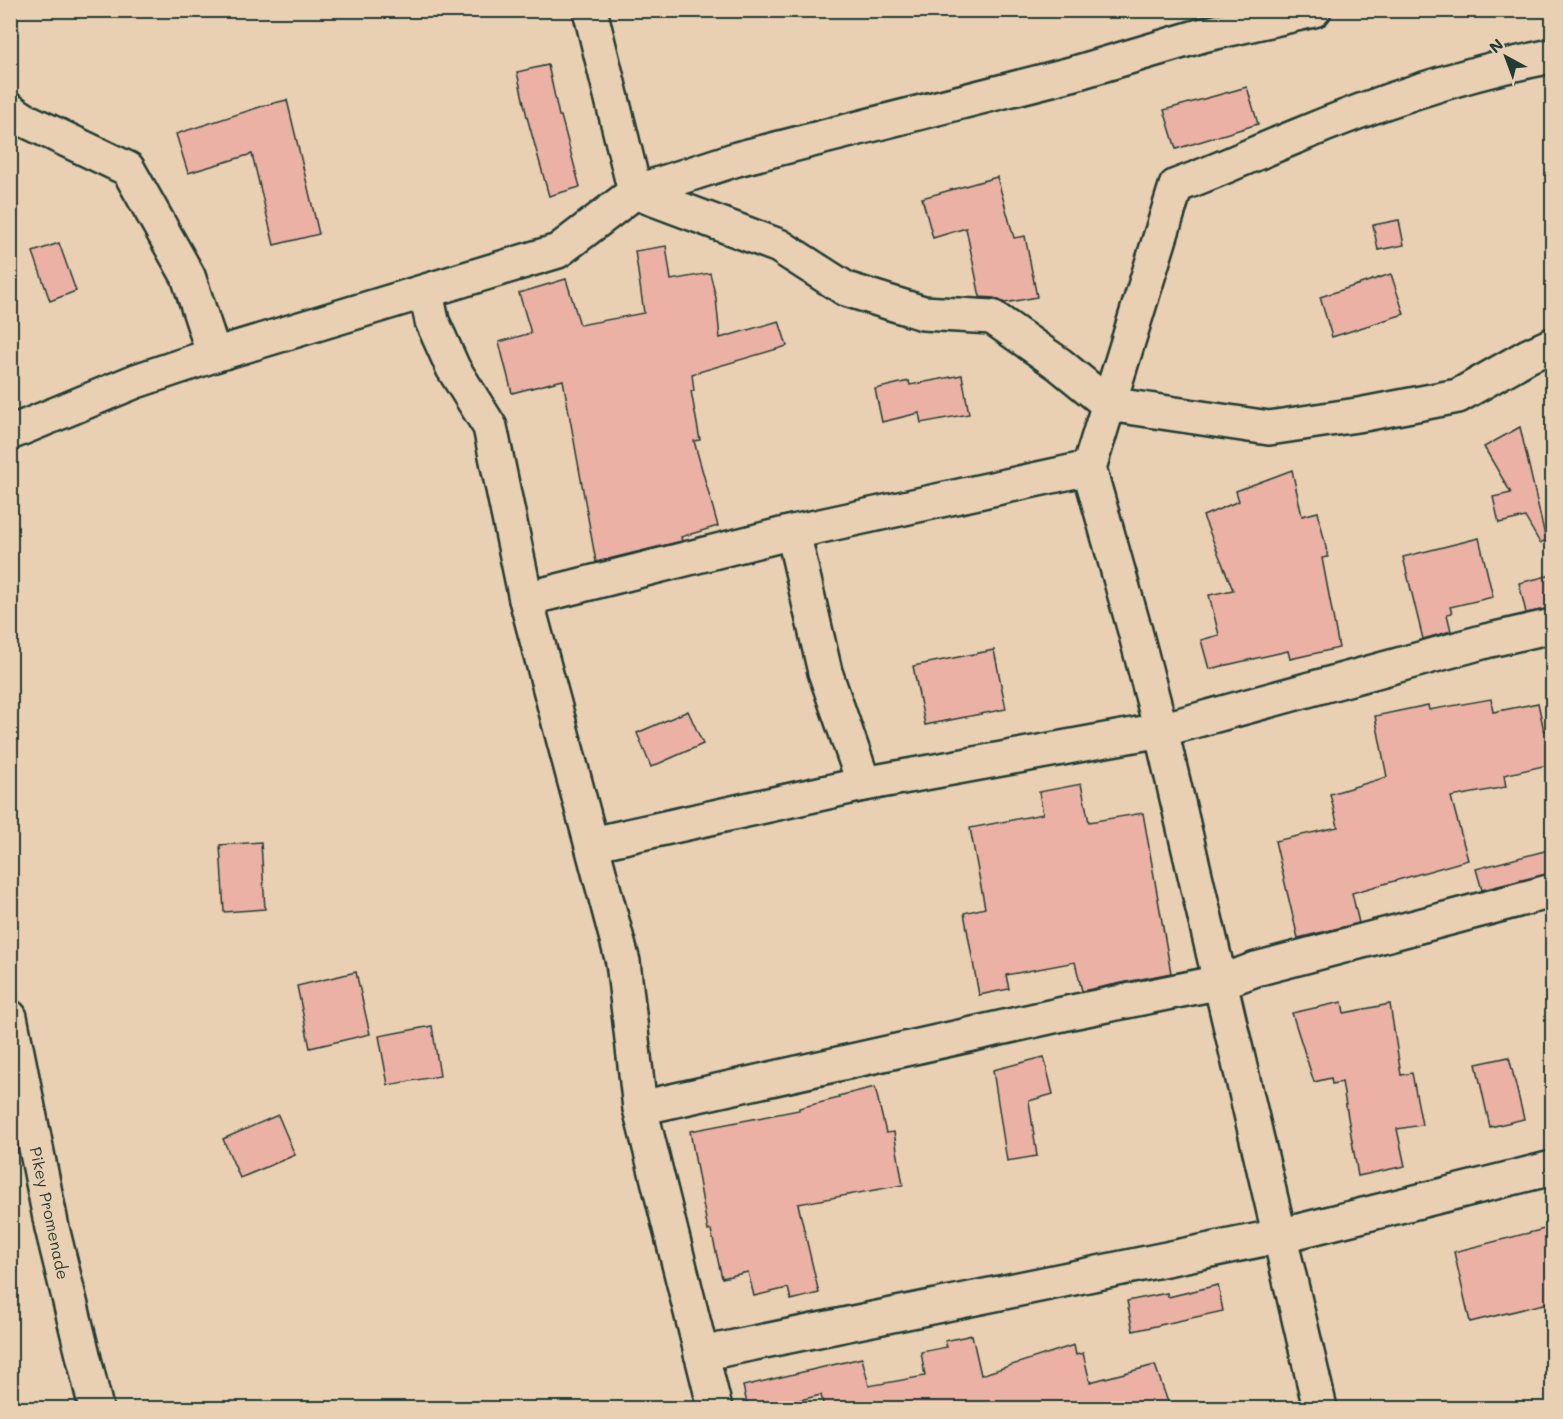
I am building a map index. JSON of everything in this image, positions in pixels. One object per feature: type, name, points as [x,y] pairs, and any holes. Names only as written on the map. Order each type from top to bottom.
[{"type":"street","points":[[590,10],[635,192]]},
{"type":"street","points":[[10,433],[136,381],[214,355],[558,251],[635,192],[737,159],[1075,73],[1203,35],[1314,10]]},
{"type":"street","points":[[1320,1408],[1161,730],[1089,468],[1176,186],[1225,168],[1296,136],[1371,108],[1459,78],[1552,56]]},
{"type":"street","points":[[10,110],[25,120],[128,169],[188,276],[214,355]]},
{"type":"street","points":[[635,192],[779,246],[846,289],[923,313],[992,317],[1059,364],[1108,404],[1269,428],[1364,414],[1458,396],[1552,345]]},
{"type":"street","points":[[426,292],[432,321],[453,368],[490,427],[526,599],[623,962],[640,1108],[715,1408]]},
{"type":"street","points":[[526,599],[793,532],[1089,468]]},
{"type":"street","points":[[793,532],[825,672],[864,784]]},
{"type":"street","points":[[592,844],[864,784],[1161,730],[1509,635],[1552,626]]},
{"type":"street","points":[[640,1108],[1072,1012],[1221,982],[1288,960],[1552,891]]},
{"type":"street","name":"Pikey Promenade","points":[[10,1017],[52,1228],[96,1408]]},
{"type":"street","points":[[701,1354],[1280,1236],[1552,1168]]},
{"type":"building","points":[[548,65],[559,116],[561,116],[580,187],[549,196],[517,72]]},
{"type":"building","points":[[1247,87],[1258,124],[1176,149],[1164,110]]},
{"type":"building","points":[[287,100],[319,234],[274,245],[252,154],[188,173],[176,134]]},
{"type":"building","points":[[997,177],[1014,238],[1025,236],[1037,297],[1005,303],[994,298],[980,297],[966,228],[933,238],[922,198]]},
{"type":"building","points":[[1399,220],[1404,245],[1378,250],[1373,225]]},
{"type":"building","points":[[59,243],[76,291],[50,301],[33,252]]},
{"type":"building","points":[[666,246],[671,280],[710,273],[716,298],[720,338],[779,321],[787,346],[692,374],[694,391],[691,391],[700,440],[694,441],[718,526],[681,537],[682,541],[596,562],[563,380],[512,393],[499,342],[531,333],[519,293],[566,279],[580,325],[644,313],[635,251]]},
{"type":"building","points":[[1391,274],[1404,314],[1332,337],[1320,297]]},
{"type":"building","points":[[962,375],[969,414],[921,423],[919,413],[882,422],[875,389],[909,381],[910,385]]},
{"type":"building","points":[[1520,427],[1546,540],[1540,543],[1525,517],[1499,523],[1493,497],[1511,493],[1484,447]]},
{"type":"building","points":[[1292,470],[1302,516],[1318,512],[1328,557],[1322,558],[1339,648],[1290,659],[1288,651],[1209,669],[1201,640],[1219,635],[1209,595],[1233,590],[1203,516],[1239,501],[1236,491]]},
{"type":"building","points":[[1479,538],[1493,597],[1450,607],[1452,613],[1447,614],[1451,631],[1423,639],[1403,557]]},
{"type":"building","points":[[1552,575],[1552,608],[1526,613],[1519,583]]},
{"type":"building","points":[[994,650],[1006,709],[925,725],[913,666]]},
{"type":"building","points":[[1491,699],[1493,712],[1538,703],[1544,731],[1552,729],[1552,764],[1504,775],[1506,787],[1451,797],[1468,860],[1352,893],[1359,923],[1298,938],[1275,841],[1338,827],[1330,794],[1387,777],[1375,716],[1428,705],[1429,710]]},
{"type":"building","points":[[688,711],[703,744],[651,767],[637,733]]},
{"type":"building","points":[[1081,784],[1089,822],[1143,813],[1171,973],[1082,991],[1075,962],[1006,975],[1009,989],[979,995],[964,913],[985,908],[970,828],[1043,814],[1039,792]]},
{"type":"building","points":[[261,842],[265,909],[224,912],[220,845]]},
{"type":"building","points":[[1552,849],[1552,873],[1482,890],[1476,869]]},
{"type":"building","points":[[356,972],[370,1034],[310,1048],[297,986]]},
{"type":"building","points":[[1342,1002],[1344,1013],[1390,1004],[1401,1075],[1412,1073],[1422,1125],[1397,1129],[1405,1166],[1358,1176],[1342,1082],[1332,1084],[1331,1078],[1314,1082],[1292,1013]]},
{"type":"building","points":[[432,1026],[440,1076],[388,1085],[379,1036]]},
{"type":"building","points":[[1044,1057],[1053,1094],[1029,1101],[1037,1156],[1007,1161],[993,1070]]},
{"type":"building","points":[[1509,1057],[1524,1119],[1490,1127],[1476,1064]]},
{"type":"building","points":[[875,1087],[886,1133],[894,1132],[903,1185],[798,1204],[819,1293],[791,1300],[788,1288],[754,1296],[748,1272],[722,1278],[711,1230],[708,1231],[690,1131],[799,1110],[799,1108],[839,1098],[838,1096]]},
{"type":"building","points":[[278,1115],[295,1155],[240,1178],[223,1139]]},
{"type":"building","points":[[1552,1227],[1552,1302],[1470,1322],[1454,1252]]},
{"type":"building","points":[[1218,1285],[1223,1311],[1133,1331],[1127,1301],[1167,1293],[1168,1297]]},
{"type":"building","points":[[972,1335],[981,1375],[1074,1345],[1076,1355],[1083,1353],[1090,1382],[1155,1365],[1170,1408],[824,1408],[821,1395],[767,1408],[748,1408],[743,1386],[862,1358],[869,1386],[925,1376],[921,1352],[947,1347],[945,1341]]}]
